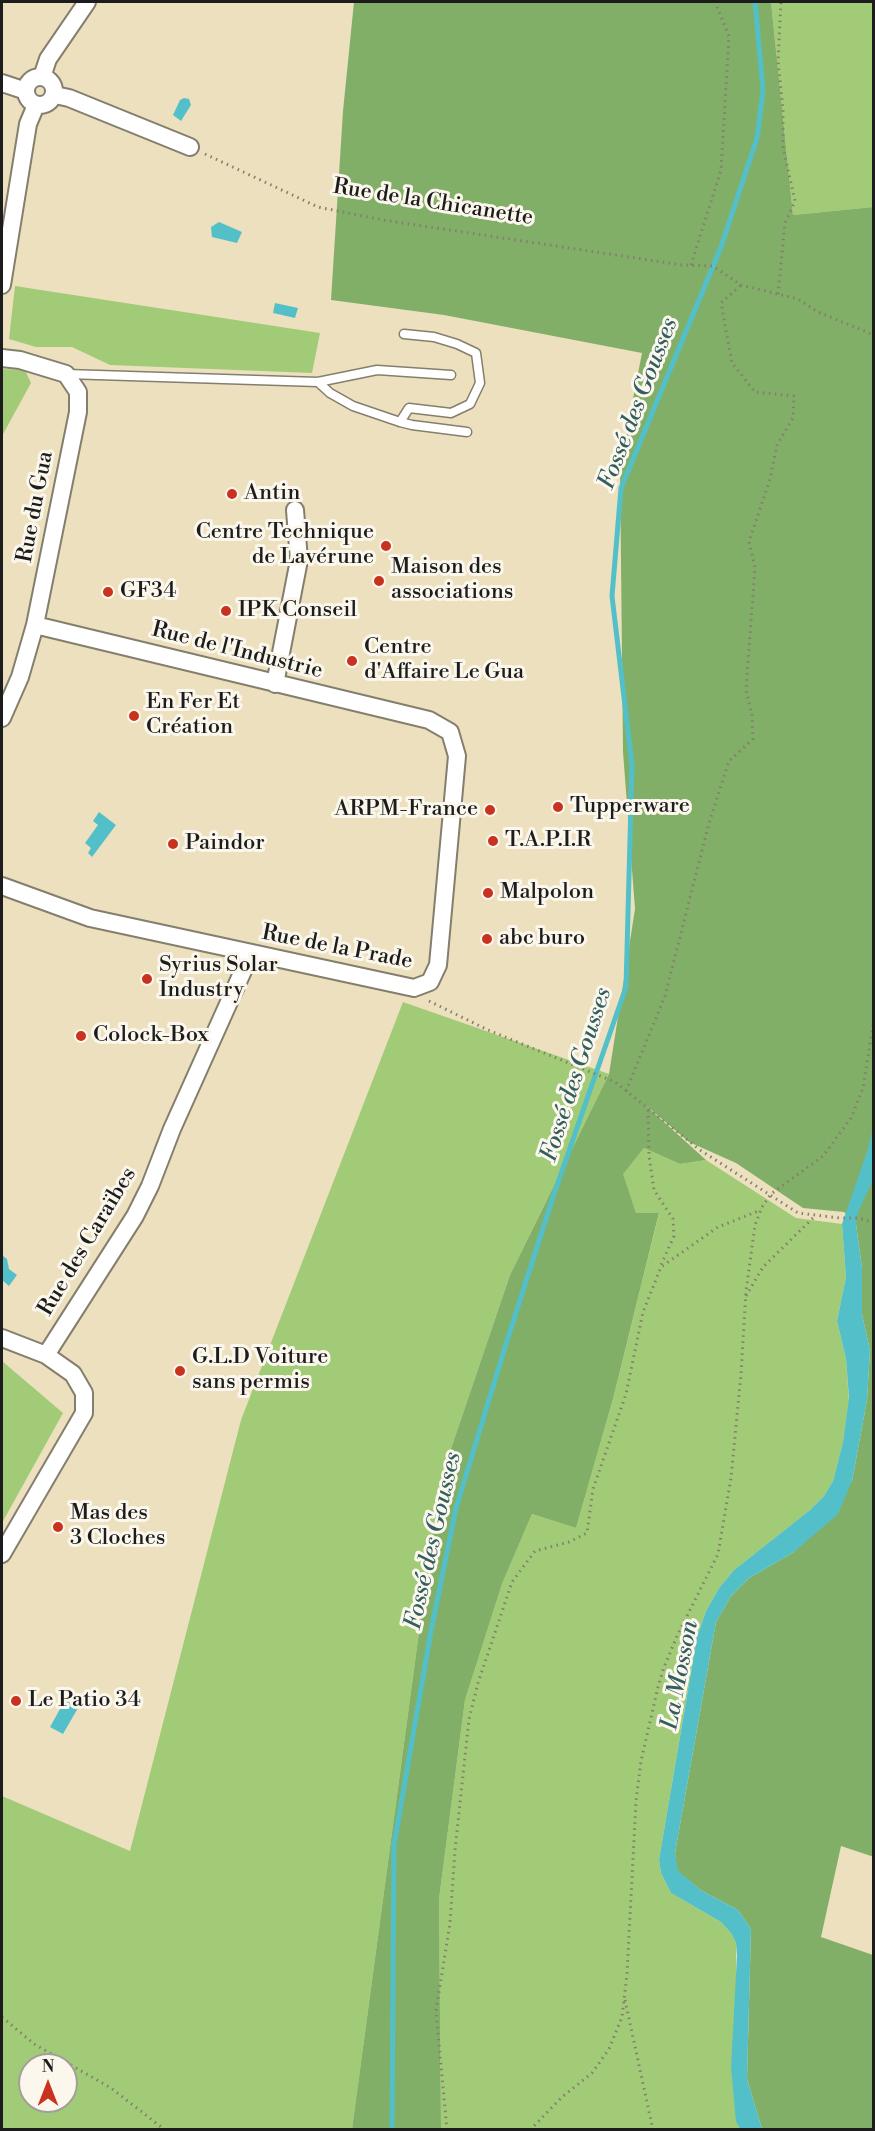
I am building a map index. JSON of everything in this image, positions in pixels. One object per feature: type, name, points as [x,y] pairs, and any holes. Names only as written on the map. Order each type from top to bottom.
[{"type":"street","points":[[42,77],[48,59],[87,2]]},
{"type":"street","points":[[2,83],[31,98],[40,106],[50,103],[55,95],[53,85],[47,78],[42,77],[29,82],[31,98],[28,124],[2,285]]},
{"type":"street","points":[[55,95],[69,98],[190,147]]},
{"type":"street","points":[[2,358],[20,360],[66,374]]},
{"type":"street","name":"Rue du Gua","points":[[2,718],[20,677],[35,625],[78,412],[78,393],[66,374]]},
{"type":"street","points":[[275,684],[298,560],[295,510]]},
{"type":"street","name":"Rue de l'Industrie","points":[[35,625],[429,720]]},
{"type":"street","name":"Rue de la Prade","points":[[2,886],[90,918],[414,988],[430,982],[438,965],[457,756],[450,732],[429,720]]},
{"type":"street","name":"Rue des Caraïbes","points":[[46,1355],[135,1216],[251,953]]},
{"type":"street","points":[[2,1338],[46,1355],[74,1374],[84,1393],[84,1413],[2,1554]]},
{"type":"lane","points":[[400,422],[409,408],[451,413],[470,404],[480,383],[476,353],[434,337],[404,334]]},
{"type":"lane","points":[[66,374],[318,382],[377,370],[451,375]]},
{"type":"lane","points":[[318,382],[330,393],[353,406],[400,422],[467,432]]},
{"type":"path","points":[[692,265],[722,170],[729,36],[715,2]]},
{"type":"path","points":[[778,294],[785,223],[795,201],[783,147],[783,110],[778,61],[781,2]]},
{"type":"path","name":"Rue de la Chicanette","points":[[190,147],[318,207],[383,220],[682,265],[713,266],[741,285]]},
{"type":"path","points":[[626,1091],[665,996],[709,823],[729,761],[753,739],[752,715],[746,690],[755,567],[749,542],[771,479],[777,445],[793,418],[794,396],[755,393],[732,363],[721,303],[741,285],[798,299],[818,312],[873,335]]},
{"type":"path","points":[[414,988],[430,1003],[615,1082],[700,1150],[798,1213],[858,1218],[873,1223]]},
{"type":"path","points":[[530,2130],[562,2097],[592,2073],[609,2049],[622,2017],[636,1802],[641,1761],[664,1667],[718,1554],[738,1421],[745,1298],[755,1225],[771,1194],[823,1156],[851,1118],[863,1088],[873,1018]]},
{"type":"path","points":[[447,2130],[436,2011],[450,1923],[469,1719],[478,1683],[513,1582],[535,1551],[569,1542],[587,1533],[593,1490],[626,1394],[643,1312],[674,1236],[673,1219],[654,1190],[649,1156],[648,1108]]},
{"type":"path","points":[[661,1267],[718,1227],[761,1210]]},
{"type":"path","points":[[745,1298],[763,1267],[816,1215]]},
{"type":"path","points":[[625,1998],[653,2130]]},
{"type":"path","points":[[2,2017],[34,2044],[111,2088],[165,2130]]},
{"type":"green space","points":[[354,2],[771,2],[793,215],[873,207],[874,1857],[841,1846],[821,1937],[873,1955],[873,2129],[762,2129],[747,2079],[751,1929],[738,1910],[702,1891],[677,1871],[675,1853],[716,1622],[731,1596],[749,1578],[794,1552],[852,1481],[867,1400],[870,1351],[862,1314],[862,1268],[856,1224],[844,1212],[803,1208],[736,1163],[689,1142],[643,1103],[706,1160],[680,1164],[644,1148],[623,1174],[636,1213],[659,1213],[613,1399],[576,1528],[532,1514],[502,1584],[465,1700],[439,1899],[441,2129],[352,2129],[439,1484],[510,1275],[609,1074],[635,909],[623,752],[620,465],[642,353],[444,315],[331,300],[343,111]]},
{"type":"green space","points":[[771,2],[873,2],[873,207],[793,215]]},
{"type":"green space","points":[[15,286],[320,333],[312,373],[110,365],[72,347],[36,347],[9,339]]},
{"type":"green space","points":[[2,369],[25,370],[31,383],[2,436]]},
{"type":"green space","points":[[403,1002],[609,1074],[510,1275],[439,1484],[352,2129],[2,2129],[2,1796],[130,1851],[241,1420]]},
{"type":"green space","points":[[644,1148],[680,1164],[706,1160],[796,1218],[842,1224],[846,1277],[837,1321],[846,1359],[849,1402],[843,1442],[833,1481],[824,1496],[810,1510],[734,1570],[719,1588],[706,1611],[697,1637],[659,1860],[661,1873],[671,1893],[721,1922],[736,1943],[736,2122],[740,2129],[441,2130],[439,1899],[465,1700],[502,1584],[532,1514],[576,1528],[613,1399],[659,1214],[636,1213],[622,1174]]},
{"type":"green space","points":[[2,1361],[63,1413],[2,1523]]},
{"type":"water","points":[[189,99],[191,105],[181,121],[173,115],[180,100]]},
{"type":"water","points":[[219,222],[242,232],[237,243],[212,237],[211,227]]},
{"type":"water","points":[[275,303],[298,308],[295,318],[273,313]]},
{"type":"water","points":[[99,812],[116,825],[92,857],[88,853],[91,848],[85,843],[98,825],[93,821]]},
{"type":"water","points":[[873,1127],[873,1180],[858,1212],[856,1224],[862,1268],[862,1314],[870,1351],[867,1400],[852,1481],[838,1514],[794,1552],[749,1578],[731,1596],[716,1622],[675,1853],[678,1871],[702,1891],[738,1910],[751,1929],[747,2079],[762,2129],[740,2129],[736,2122],[731,2067],[736,1943],[721,1922],[671,1893],[661,1873],[659,1860],[697,1637],[706,1611],[719,1588],[734,1570],[810,1510],[824,1496],[833,1481],[843,1442],[849,1398],[846,1359],[837,1321],[846,1277],[842,1224],[868,1149]]},
{"type":"water","points":[[2,1255],[7,1259],[9,1269],[17,1275],[9,1286],[2,1280]]},
{"type":"water","points":[[65,1700],[78,1708],[63,1734],[50,1727]]},
{"type":"waterway","name":"Fossé des Gousses","points":[[392,2130],[394,1845],[431,1631],[456,1508],[554,1194],[626,987],[632,765],[612,596],[621,488],[721,247],[757,138],[763,90],[755,2]]},
{"type":"place","name":"Antin","points":[[232,494]]},
{"type":"place","name":"Centre Technique de Lavérune","points":[[386,546]]},
{"type":"place","name":"Maison des associations","points":[[379,581]]},
{"type":"place","name":"GF34","points":[[108,592]]},
{"type":"place","name":"IPK Conseil","points":[[226,611]]},
{"type":"place","name":"Centre d'Affaire Le Gua","points":[[352,661]]},
{"type":"place","name":"En Fer Et Création","points":[[134,716]]},
{"type":"place","name":"Tupperware","points":[[558,807]]},
{"type":"place","name":"ARPM-France","points":[[490,810]]},
{"type":"place","name":"T.A.P.I.R","points":[[493,841]]},
{"type":"place","name":"Paindor","points":[[173,844]]},
{"type":"place","name":"Malpolon","points":[[488,893]]},
{"type":"place","name":"abc buro","points":[[487,939]]},
{"type":"place","name":"Syrius Solar Industry","points":[[147,979]]},
{"type":"place","name":"Colock-Box","points":[[81,1036]]},
{"type":"place","name":"G.L.D Voiture sans permis","points":[[180,1371]]},
{"type":"place","name":"Mas des 3 Cloches","points":[[58,1527]]},
{"type":"place","name":"Le Patio 34","points":[[16,1701]]},
{"type":"water label","name":"La Mosson","points":[[681,1675]]}]
